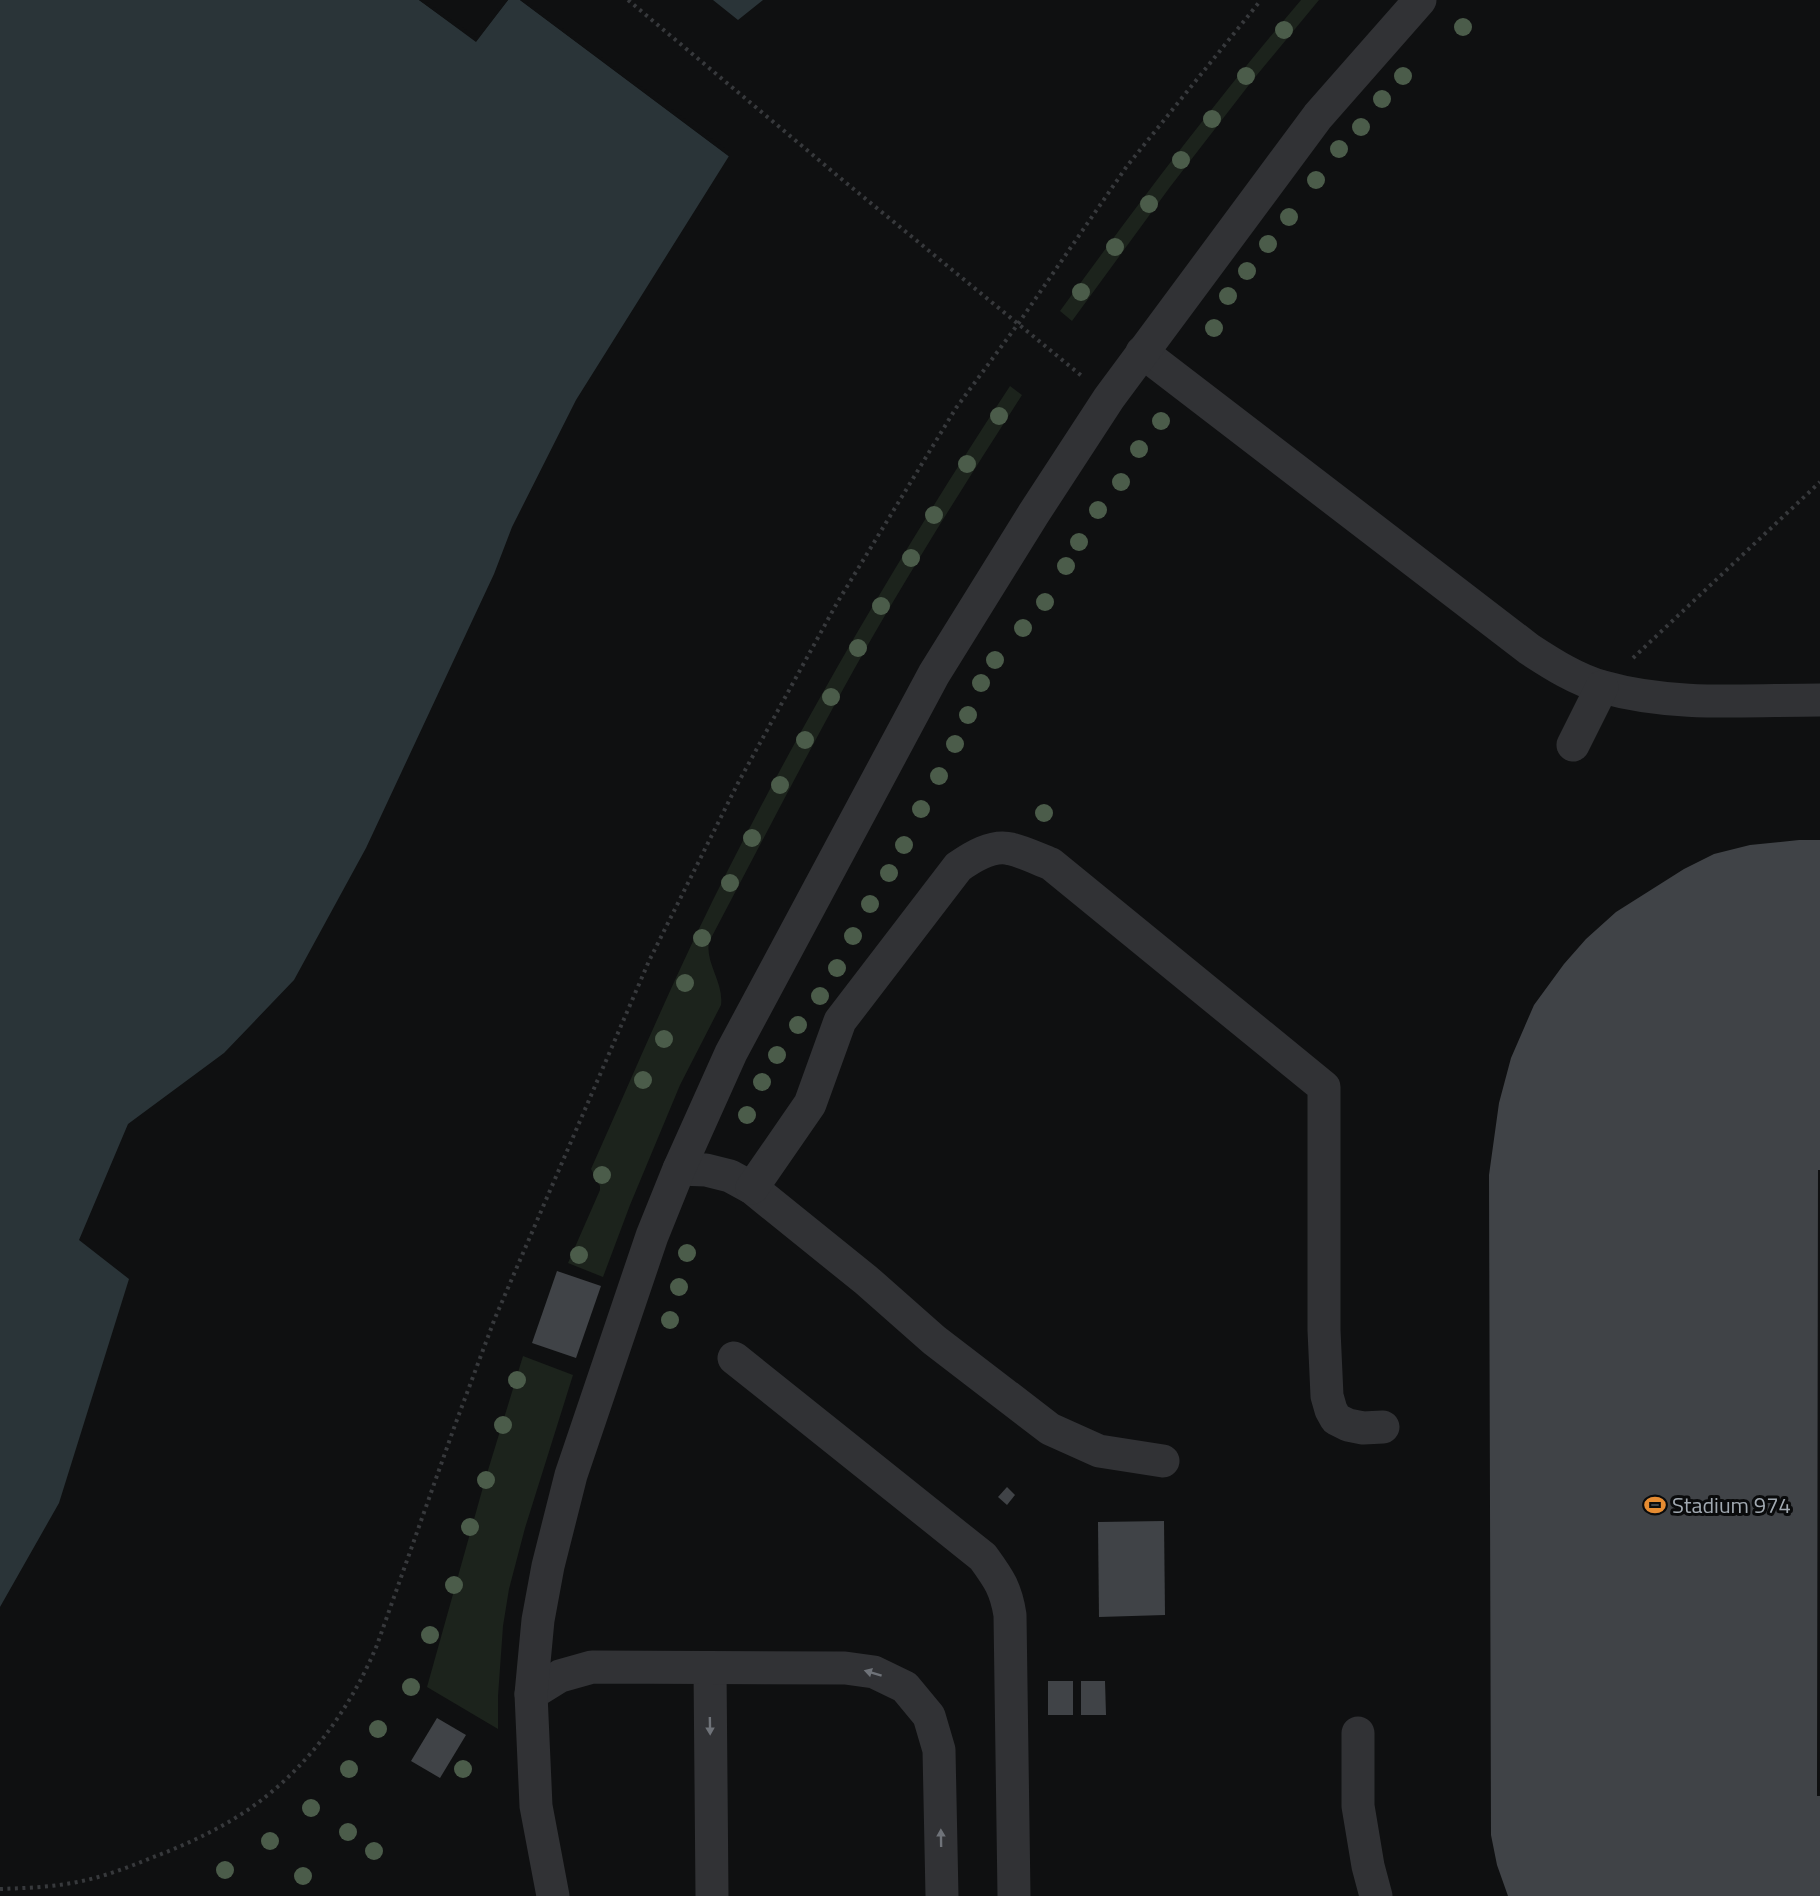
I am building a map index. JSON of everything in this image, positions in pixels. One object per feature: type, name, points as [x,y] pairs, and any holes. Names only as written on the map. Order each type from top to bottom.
[{"type":"street","points":[[553,1896],[536,1806],[531,1694],[540,1609],[548,1566],[571,1475],[652,1236],[731,1053],[934,674],[1109,398],[1318,116],[1420,0]]},
{"type":"street","points":[[1142,352],[1529,649],[1562,670],[1602,687],[1643,695],[1689,700],[1820,700]]},
{"type":"street","points":[[1573,745],[1602,687]]},
{"type":"street","points":[[752,1188],[810,1104],[840,1021],[958,867],[973,857],[991,850],[1008,848],[1051,864],[1324,1087],[1324,1330],[1327,1396],[1336,1419],[1348,1425],[1363,1428],[1383,1426]]},
{"type":"street","points":[[679,1169],[706,1170],[730,1176],[752,1188],[858,1274],[934,1340],[1050,1429],[1099,1451],[1163,1461]]},
{"type":"street","points":[[734,1358],[984,1557],[1001,1581],[1010,1616],[1014,1896]]},
{"type":"street","points":[[531,1694],[560,1676],[592,1666],[845,1668],[874,1672],[905,1687],[929,1716],[939,1750],[942,1896]]},
{"type":"street","points":[[710,1668],[712,1896]]},
{"type":"street","points":[[1358,1733],[1358,1806],[1368,1866],[1376,1896]]},
{"type":"path","points":[[628,0],[845,182],[1109,398]]},
{"type":"path","points":[[0,1889],[39,1888],[82,1881],[128,1867],[203,1836],[263,1798],[289,1776],[314,1749],[352,1696],[368,1668],[377,1645],[495,1318],[649,961],[738,783],[837,603],[956,408],[1018,324],[1127,166],[1261,0]]},
{"type":"path","points":[[1602,687],[1820,482]]},
{"type":"shaded area","points":[[0,0],[419,0],[476,41],[508,0],[520,0],[729,156],[576,400],[512,527],[494,574],[366,848],[294,980],[224,1053],[128,1124],[79,1240],[129,1279],[59,1503],[0,1607]]},
{"type":"shaded area","points":[[713,0],[763,0],[738,20]]},
{"type":"shaded area","points":[[1301,0],[1319,0],[1252,81],[1170,187],[1072,321],[1060,311],[1177,153]]},
{"type":"shaded area","points":[[1010,386],[1022,395],[929,542],[862,655],[709,942],[708,950],[720,989],[721,1005],[680,1085],[603,1277],[568,1263],[600,1190],[591,1169],[695,937],[730,866],[843,656],[925,520]]},
{"type":"shaded area","points":[[523,1356],[573,1375],[525,1528],[509,1589],[503,1626],[498,1729],[427,1687],[485,1480]]},
{"type":"pier","points":[[419,0],[424,0],[476,37],[504,0],[508,0],[476,42]]},
{"type":"pier","points":[[520,0],[525,0],[731,153],[731,158]]},
{"type":"building","name":"Stadium 974","points":[[1820,840],[1817,1796],[1820,1796],[1820,1896],[1508,1896],[1497,1865],[1491,1835],[1489,1175],[1499,1103],[1511,1058],[1534,1005],[1564,964],[1586,939],[1616,912],[1684,869],[1714,854],[1750,845]]},
{"type":"building","points":[[557,1271],[601,1286],[576,1358],[532,1343]]},
{"type":"building","points":[[1007,1487],[1015,1495],[1007,1505],[998,1497]]},
{"type":"building","points":[[1164,1521],[1165,1615],[1099,1617],[1098,1522]]},
{"type":"building","points":[[1048,1681],[1073,1681],[1073,1715],[1048,1715]]},
{"type":"building","points":[[1081,1681],[1105,1681],[1106,1715],[1081,1715]]},
{"type":"building","points":[[437,1718],[466,1735],[440,1778],[411,1761]]},
{"type":"place","name":"Stadium 974","points":[[1655,1505]]}]
